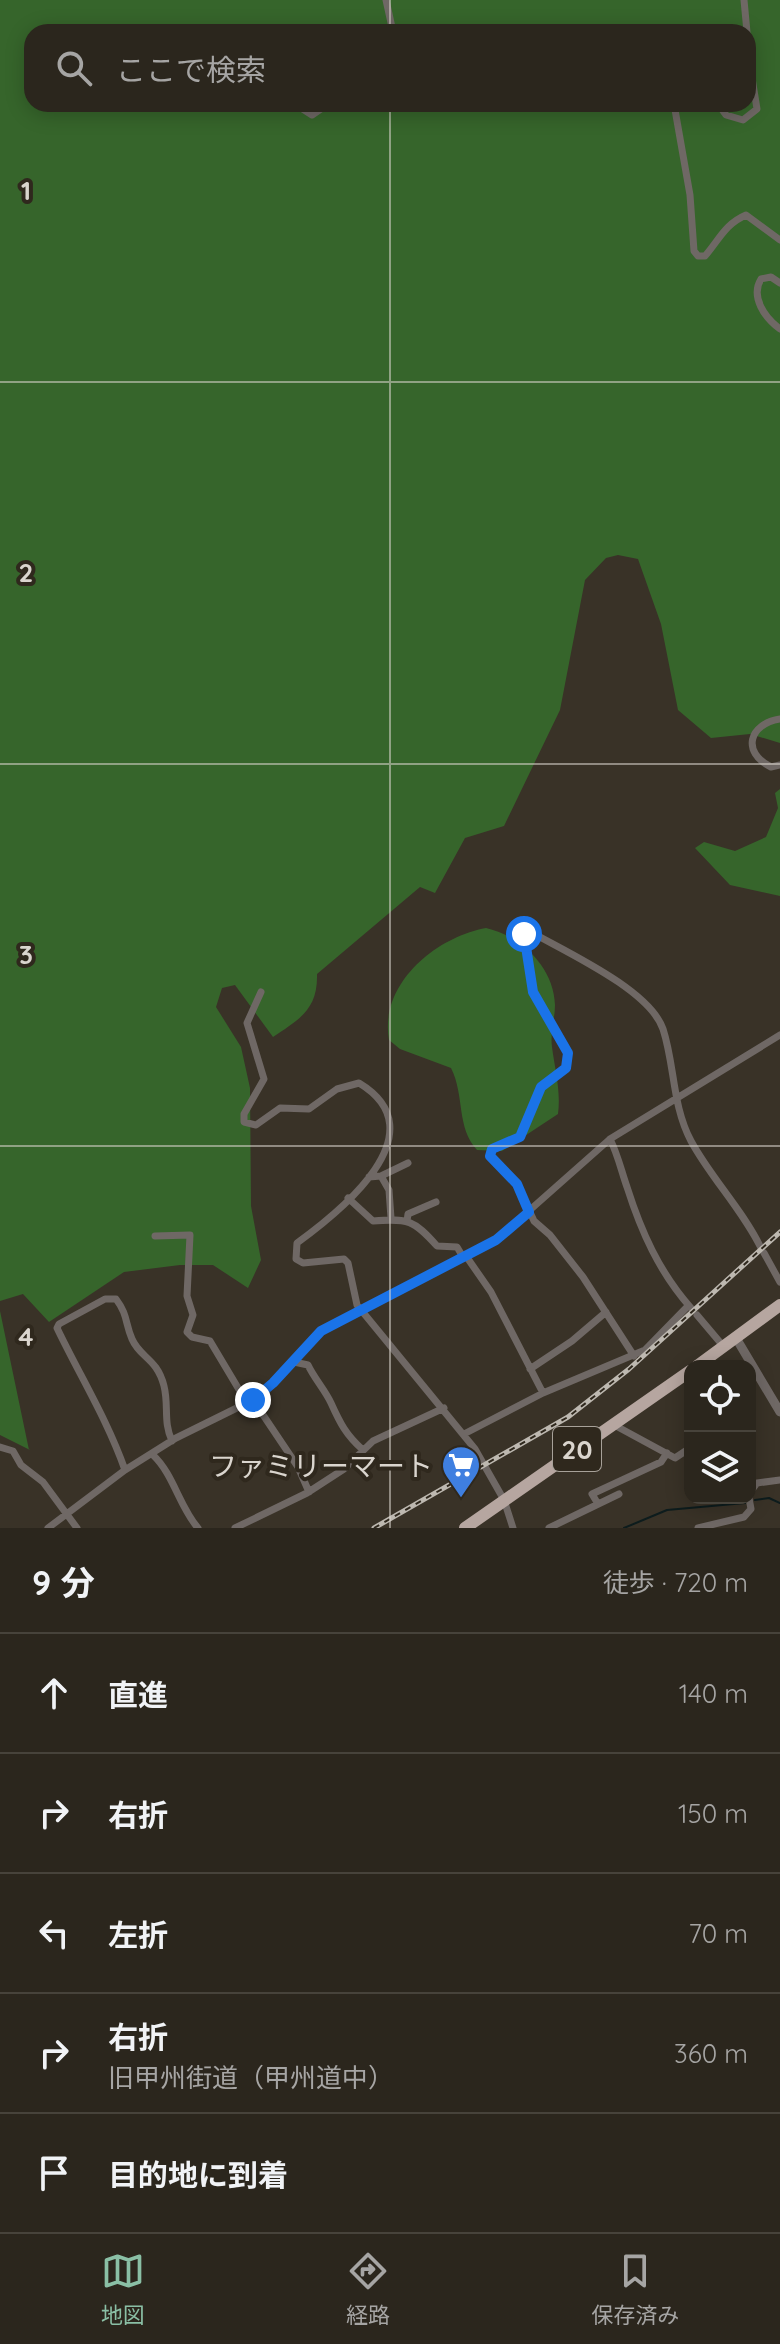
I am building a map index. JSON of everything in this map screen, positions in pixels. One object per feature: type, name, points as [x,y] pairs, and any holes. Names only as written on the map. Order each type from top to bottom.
[{"type":"highway","points":[[706,1360],[780,1305]]},
{"type":"highway","name":"20","points":[[465,1528],[684,1375]]},
{"type":"street","points":[[386,0],[391,24]]},
{"type":"street","points":[[744,0],[746,24]]},
{"type":"street","points":[[675,112],[690,195],[694,251],[698,256],[705,256],[720,234],[735,220],[746,215],[780,240]]},
{"type":"street","points":[[726,112],[734,120],[743,120],[753,112]]},
{"type":"street","points":[[780,283],[771,277],[761,279],[757,289],[763,311],[780,329]]},
{"type":"street","points":[[780,719],[762,724],[754,730],[750,740],[752,749],[764,763],[771,767],[780,765]]},
{"type":"street","points":[[634,1356],[606,1312],[529,1212],[517,1184],[490,1156],[492,1149],[520,1137],[541,1087],[566,1068],[568,1053],[537,1003],[522,927],[640,997],[663,1030],[675,1100],[692,1141],[746,1218],[780,1282]]},
{"type":"street","points":[[261,992],[247,1023],[264,1079],[244,1114],[244,1122],[256,1125],[280,1108],[309,1109],[337,1089],[359,1083],[377,1098],[391,1133],[388,1150],[369,1177],[297,1243],[295,1255],[303,1263],[334,1259],[348,1263],[354,1298],[464,1434],[504,1500],[513,1528]]},
{"type":"street","points":[[48,1528],[125,1470],[172,1441],[250,1402],[294,1362],[321,1331],[496,1240],[610,1139],[780,1035]]},
{"type":"street","points":[[610,1139],[654,1259],[724,1347]]},
{"type":"street","points":[[369,1177],[381,1176],[408,1163]]},
{"type":"street","points":[[381,1176],[389,1190],[391,1218]]},
{"type":"street","points":[[348,1198],[373,1221],[391,1218],[407,1221],[422,1228],[437,1246],[457,1247],[496,1301],[543,1393]]},
{"type":"street","points":[[407,1221],[408,1214],[436,1202]]},
{"type":"street","points":[[155,1236],[190,1235],[187,1296],[193,1315],[187,1332],[192,1337],[210,1341],[298,1467],[309,1492]]},
{"type":"street","points":[[125,1470],[104,1417],[91,1399],[57,1328],[59,1324],[105,1299],[116,1299],[128,1316],[133,1341],[160,1371],[167,1399],[166,1427],[172,1441]]},
{"type":"street","points":[[464,1434],[543,1393],[634,1356],[692,1310]]},
{"type":"street","points":[[530,1369],[572,1341],[606,1312]]},
{"type":"street","points":[[736,1338],[780,1412]]},
{"type":"street","points":[[294,1362],[308,1365],[331,1404],[335,1418],[348,1437],[363,1450]]},
{"type":"street","points":[[235,1528],[309,1492],[390,1432],[444,1408]]},
{"type":"street","points":[[616,1426],[675,1458],[684,1452]]},
{"type":"street","points":[[0,1447],[13,1451],[21,1465],[43,1482],[77,1528]]},
{"type":"street","points":[[598,1504],[592,1494],[661,1462],[667,1453]]},
{"type":"street","points":[[153,1455],[167,1473],[181,1504],[198,1528]]},
{"type":"street","points":[[756,1488],[780,1473]]},
{"type":"street","points":[[756,1489],[780,1480]]},
{"type":"street","points":[[549,1528],[619,1494]]},
{"type":"street","points":[[698,1528],[744,1517],[751,1504]]},
{"type":"green space","points":[[0,0],[780,0],[780,743],[750,734],[711,738],[678,710],[661,624],[638,559],[618,555],[606,558],[585,580],[560,710],[504,826],[465,838],[435,893],[420,887],[317,974],[311,1005],[273,1037],[235,985],[222,988],[216,1007],[241,1047],[250,1088],[251,1206],[261,1260],[248,1288],[213,1265],[180,1265],[124,1272],[49,1322],[23,1294],[0,1301]]},
{"type":"green space","points":[[780,789],[780,896],[730,885],[695,848],[704,842],[735,851],[766,837],[778,808],[775,793]]},
{"type":"green space","points":[[486,928],[511,938],[533,955],[549,978],[555,1005],[552,1041],[558,1114],[502,1151],[477,1150],[470,1141],[451,1068],[400,1049],[389,1040],[388,1019],[393,1000],[415,966],[448,941]]},
{"type":"green space","points":[[0,1311],[29,1449],[0,1435]]},
{"type":"waterway","points":[[756,1500],[769,1498],[780,1503]]},
{"type":"waterway","points":[[624,1528],[667,1510],[734,1504]]},
{"type":"railway","points":[[374,1528],[568,1417],[629,1369],[780,1232]]},
{"type":"place","name":"ファミリーマート","points":[[461,1499]]},
{"type":"route","points":[[253,1400],[292,1364],[321,1331],[496,1240],[529,1212],[517,1184],[493,1163],[490,1156],[492,1149],[520,1137],[541,1087],[566,1068],[568,1053],[537,1003],[524,934]]}]
